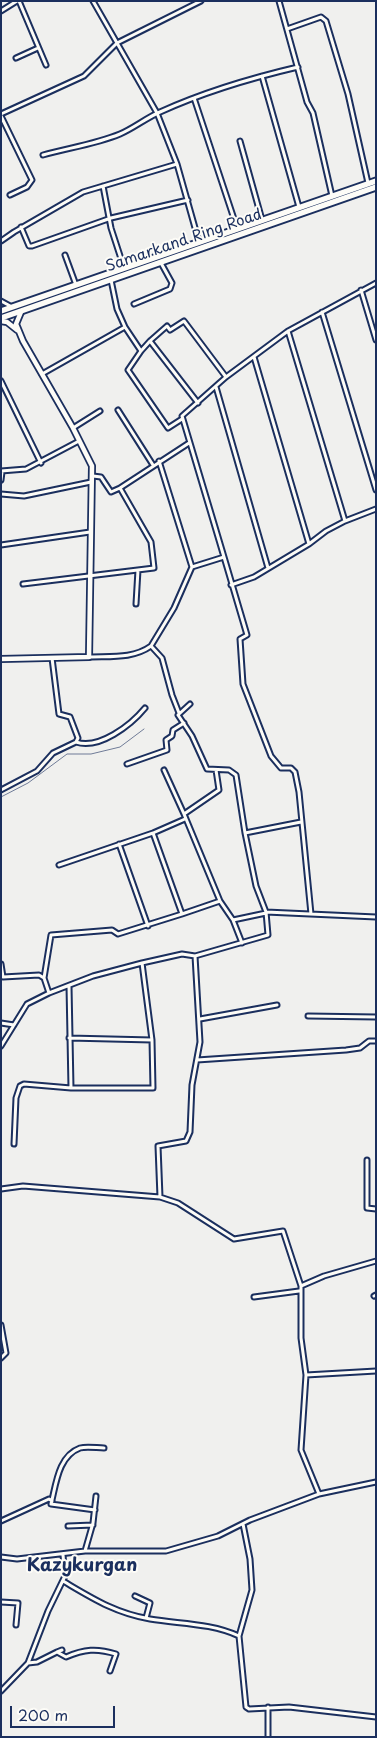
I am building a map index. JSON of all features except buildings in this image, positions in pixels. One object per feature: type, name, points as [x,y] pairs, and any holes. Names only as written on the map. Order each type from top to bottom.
[{"type":"highway","name":"Samarkand Ring Road","points":[[1,311],[376,181]]},
{"type":"highway","name":"Samarkand Ring Road","points":[[1,320],[76,292],[376,188]]},
{"type":"highway","points":[[75,285],[76,292]]},
{"type":"street","points":[[1,11],[18,1],[31,26],[46,65]]},
{"type":"street","points":[[93,1],[158,113],[177,164],[199,242]]},
{"type":"street","points":[[10,195],[27,187],[32,180],[1,115],[84,76],[117,43],[201,1]]},
{"type":"street","points":[[279,1],[312,113],[332,196]]},
{"type":"street","points":[[287,29],[321,17],[326,21],[348,94],[368,184]]},
{"type":"street","points":[[16,58],[38,48]]},
{"type":"street","points":[[43,155],[120,134],[146,122],[158,113],[194,98],[262,75],[298,67]]},
{"type":"street","points":[[262,75],[299,207]]},
{"type":"street","points":[[194,98],[238,229]]},
{"type":"street","points":[[240,142],[262,220]]},
{"type":"street","points":[[1,241],[21,227],[83,192],[177,164]]},
{"type":"street","points":[[103,186],[111,218],[111,228],[124,268]]},
{"type":"street","points":[[21,227],[29,246],[32,246],[111,218],[188,200]]},
{"type":"street","points":[[65,255],[75,285]]},
{"type":"street","points":[[134,304],[170,289],[172,283],[161,263]]},
{"type":"street","points":[[111,280],[117,308],[125,327],[140,351]]},
{"type":"street","points":[[226,377],[184,321],[170,330],[167,326],[140,351],[128,370],[168,428],[182,419],[226,377],[288,331],[376,283]]},
{"type":"street","points":[[361,290],[376,340]]},
{"type":"street","points":[[1,301],[13,307]]},
{"type":"street","points":[[19,334],[16,324],[20,312]]},
{"type":"street","points":[[322,312],[376,490]]},
{"type":"street","points":[[1,320],[13,326],[19,334],[88,456],[93,479],[89,576],[89,656]]},
{"type":"street","points":[[42,374],[125,327]]},
{"type":"street","points":[[288,331],[345,521]]},
{"type":"street","points":[[150,341],[198,403]]},
{"type":"street","points":[[254,357],[310,544]]},
{"type":"street","points":[[1,380],[41,463]]},
{"type":"street","points":[[216,387],[268,568]]},
{"type":"street","points":[[118,410],[153,465]]},
{"type":"street","points":[[73,428],[100,411]]},
{"type":"street","points":[[182,419],[246,635],[240,639],[243,684],[276,766],[291,768],[295,772],[299,792],[311,914]]},
{"type":"street","points":[[1,480],[2,471],[26,469],[41,463],[80,441]]},
{"type":"street","points":[[1,494],[24,496],[101,477],[111,492],[189,443]]},
{"type":"street","points":[[1,659],[129,655],[139,653],[151,646],[174,608],[192,567],[159,461]]},
{"type":"street","points":[[23,584],[154,568],[153,551],[145,530],[120,488]]},
{"type":"street","points":[[231,585],[254,577],[345,521],[376,509]]},
{"type":"street","points":[[1,545],[90,532]]},
{"type":"street","points":[[192,567],[224,557]]},
{"type":"street","points":[[136,604],[138,570]]},
{"type":"street","points":[[1,1046],[28,1004],[49,993],[142,962],[182,954],[195,956],[268,935],[266,913],[256,886],[245,833],[236,775],[229,770],[207,769],[184,723],[178,715],[179,713],[162,658],[151,646]]},
{"type":"street","points":[[52,658],[59,714],[70,717],[78,738],[76,742]]},
{"type":"street","points":[[179,713],[190,704]]},
{"type":"street","points":[[1,790],[37,771],[53,754],[76,742],[82,744],[112,735],[126,728],[144,708]]},
{"type":"street","points":[[128,764],[167,750],[166,740],[172,736],[173,730],[184,723]]},
{"type":"street","points":[[164,770],[205,860],[220,901],[233,920],[242,943]]},
{"type":"street","points":[[184,814],[219,790],[216,770]]},
{"type":"street","points":[[59,865],[153,833],[185,819]]},
{"type":"street","points":[[245,833],[301,822]]},
{"type":"street","points":[[153,833],[182,914]]},
{"type":"street","points":[[118,844],[148,926]]},
{"type":"street","points":[[49,993],[44,978],[51,935],[112,930],[118,934],[148,926],[220,901]]},
{"type":"street","points":[[233,920],[266,913],[376,917]]},
{"type":"street","points":[[160,1197],[158,1146],[189,1138],[192,1085],[197,1060],[200,1019],[195,956]]},
{"type":"street","points":[[14,1144],[16,1098],[20,1086],[24,1084],[71,1088],[153,1088],[152,1040],[142,962]]},
{"type":"street","points":[[1,964],[3,977],[1,981]]},
{"type":"street","points":[[3,977],[35,974],[44,978]]},
{"type":"street","points":[[69,986],[71,1088]]},
{"type":"street","points":[[200,1019],[277,1004]]},
{"type":"street","points":[[308,1016],[376,1017]]},
{"type":"street","points":[[1,1024],[14,1025]]},
{"type":"street","points":[[69,1038],[152,1040]]},
{"type":"street","points":[[197,1060],[346,1050],[360,1048],[369,1041],[376,1041]]},
{"type":"street","points":[[367,1160],[367,1208],[376,1209]]},
{"type":"street","points":[[1,1189],[23,1186],[160,1197],[178,1203],[234,1239],[283,1231],[301,1286],[299,1291],[301,1338],[306,1375],[301,1450],[318,1494]]},
{"type":"street","points":[[301,1286],[324,1276],[376,1260]]},
{"type":"street","points":[[254,1297],[299,1291]]},
{"type":"street","points":[[1,1325],[6,1353],[1,1358]]},
{"type":"street","points":[[306,1375],[376,1372]]},
{"type":"street","points":[[95,1510],[52,1506],[52,1501],[60,1469],[68,1457],[81,1448],[104,1448]]},
{"type":"street","points":[[1,1556],[17,1559],[85,1551],[166,1551],[218,1536],[318,1494],[376,1482]]},
{"type":"street","points":[[85,1551],[93,1525],[96,1496]]},
{"type":"street","points":[[1,1521],[32,1506],[49,1500],[52,1501]]},
{"type":"street","points":[[243,1524],[250,1559],[252,1590],[239,1636],[244,1702],[249,1709],[289,1707],[376,1717]]},
{"type":"street","points":[[68,1526],[93,1525]]},
{"type":"street","points":[[1,1691],[28,1663],[48,1611],[65,1576],[63,1555]]},
{"type":"street","points":[[63,1581],[109,1608],[146,1618],[211,1626],[239,1636]]},
{"type":"street","points":[[135,1596],[150,1603],[146,1618]]},
{"type":"street","points":[[1,1602],[18,1603],[16,1625]]},
{"type":"street","points":[[28,1663],[37,1662],[62,1650]]},
{"type":"street","points":[[58,1652],[66,1656],[82,1650],[115,1653],[110,1671]]},
{"type":"street","points":[[268,1707],[268,1737]]},
{"type":"waterway","points":[[1,797],[28,783],[67,754],[91,754],[120,747],[144,729]]},
{"type":"district","name":"Kazykurgan","points":[[82,1566]]}]
